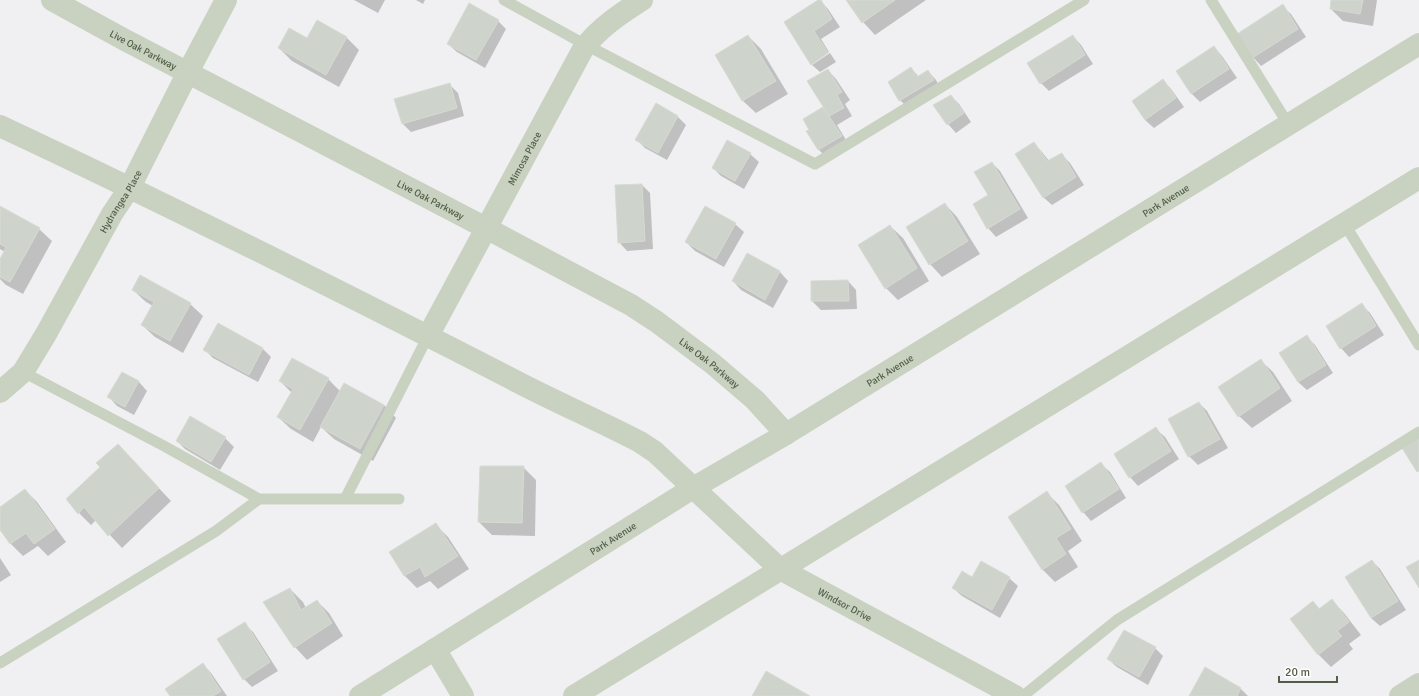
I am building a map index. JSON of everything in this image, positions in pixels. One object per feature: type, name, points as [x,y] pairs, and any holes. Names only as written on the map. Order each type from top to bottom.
[{"type":"street","name":"Live Oak Parkway","points":[[52,0],[631,305],[657,322],[713,364],[755,400],[786,434]]},
{"type":"street","name":"Hydrangea Place","points":[[0,392],[23,372],[46,334],[112,214],[130,187],[226,0]]},
{"type":"street","name":"Mimosa Place","points":[[428,336],[586,45],[607,24],[642,0]]},
{"type":"street","name":"Park Avenue","points":[[360,696],[693,488],[786,434],[1419,44]]},
{"type":"street","points":[[0,126],[130,187],[509,378],[640,442],[655,452],[693,488]]},
{"type":"street","points":[[574,696],[1419,178]]},
{"type":"street","name":"Windsor Drive","points":[[693,488],[780,569],[1015,696]]},
{"type":"street","points":[[435,649],[463,696]]},
{"type":"street","points":[[1400,696],[1419,684]]},
{"type":"lane","points":[[504,0],[586,45],[815,164],[1084,0]]},
{"type":"lane","points":[[1211,0],[1288,124]]},
{"type":"lane","points":[[1344,223],[1419,345]]},
{"type":"lane","points":[[345,499],[428,336]]},
{"type":"lane","points":[[23,372],[164,446],[259,500],[399,499]]},
{"type":"lane","points":[[1023,696],[1117,620],[1419,432]]},
{"type":"lane","points":[[0,663],[216,531],[259,500]]},
{"type":"building","points":[[818,0],[821,0],[832,19],[814,31],[828,53],[811,65],[784,22]]},
{"type":"building","points":[[846,0],[895,0],[862,23]]},
{"type":"building","points":[[1331,0],[1363,0],[1360,14],[1330,9]]},
{"type":"building","points":[[469,3],[499,20],[476,60],[447,44]]},
{"type":"building","points":[[1283,4],[1298,29],[1252,58],[1237,34]]},
{"type":"building","points":[[317,20],[347,37],[326,75],[278,48],[289,28],[307,38]]},
{"type":"building","points":[[748,35],[776,81],[742,101],[715,55]]},
{"type":"building","points":[[1073,35],[1085,55],[1040,84],[1027,63]]},
{"type":"building","points":[[1214,46],[1229,69],[1191,94],[1176,71]]},
{"type":"building","points":[[911,67],[917,77],[928,70],[934,80],[899,101],[888,82]]},
{"type":"building","points":[[828,69],[842,92],[837,95],[844,108],[829,116],[807,81]]},
{"type":"building","points":[[1163,79],[1176,98],[1145,120],[1132,101]]},
{"type":"building","points":[[450,83],[457,108],[402,124],[394,99]]},
{"type":"building","points":[[951,95],[964,113],[947,125],[933,105]]},
{"type":"building","points":[[656,103],[678,116],[658,153],[635,140]]},
{"type":"building","points":[[823,107],[842,136],[818,150],[806,131],[809,130],[803,119]]},
{"type":"building","points":[[727,140],[751,153],[735,181],[712,168]]},
{"type":"building","points":[[1034,142],[1047,161],[1062,153],[1076,177],[1043,198],[1015,154]]},
{"type":"building","points":[[992,162],[1020,209],[987,229],[973,204],[988,195],[974,172]]},
{"type":"building","points":[[642,184],[645,241],[618,243],[615,185]]},
{"type":"building","points":[[945,203],[968,241],[929,265],[906,227]]},
{"type":"building","points":[[0,206],[40,228],[10,282],[0,277],[0,259],[6,247],[0,244]]},
{"type":"building","points":[[705,206],[736,223],[716,259],[685,242]]},
{"type":"building","points":[[890,225],[917,268],[885,289],[858,245]]},
{"type":"building","points":[[747,253],[780,271],[765,300],[732,281]]},
{"type":"building","points":[[140,275],[191,303],[170,341],[141,325],[154,302],[132,290]]},
{"type":"building","points":[[848,280],[849,301],[811,301],[811,281]]},
{"type":"building","points":[[1362,303],[1376,326],[1340,349],[1326,326]]},
{"type":"building","points":[[218,323],[263,348],[249,375],[203,350]]},
{"type":"building","points":[[1307,335],[1326,365],[1298,382],[1279,353]]},
{"type":"building","points":[[292,358],[329,378],[300,430],[277,417],[293,389],[279,381]]},
{"type":"building","points":[[1261,359],[1280,388],[1238,417],[1218,387]]},
{"type":"building","points":[[122,372],[139,381],[125,407],[107,397]]},
{"type":"building","points":[[344,383],[384,405],[360,449],[320,427]]},
{"type":"building","points":[[1199,402],[1220,439],[1188,457],[1168,419]]},
{"type":"building","points":[[190,416],[226,437],[211,462],[176,441]]},
{"type":"building","points":[[1156,427],[1171,451],[1129,478],[1114,454]]},
{"type":"building","points":[[1419,437],[1419,471],[1417,472],[1402,448]]},
{"type":"building","points":[[118,444],[159,488],[108,536],[84,507],[78,514],[66,499],[100,467],[96,463]]},
{"type":"building","points":[[1101,462],[1119,489],[1082,513],[1065,486]]},
{"type":"building","points":[[480,466],[524,466],[522,523],[478,522]]},
{"type":"building","points":[[25,489],[55,529],[34,544],[26,533],[10,544],[0,530],[0,507]]},
{"type":"building","points":[[1047,491],[1071,529],[1056,538],[1066,554],[1042,570],[1008,517]]},
{"type":"building","points":[[436,523],[458,556],[425,577],[420,567],[404,576],[389,552]]},
{"type":"building","points":[[1372,560],[1398,601],[1371,618],[1345,577]]},
{"type":"building","points":[[1419,560],[1419,588],[1406,567]]},
{"type":"building","points":[[981,561],[1010,577],[992,610],[952,588],[962,571],[972,577]]},
{"type":"building","points":[[290,588],[301,610],[317,600],[332,623],[294,648],[263,602]]},
{"type":"building","points":[[1332,599],[1349,622],[1337,631],[1342,636],[1318,655],[1290,619],[1313,601],[1319,609]]},
{"type":"building","points":[[245,622],[270,662],[243,680],[217,639]]},
{"type":"building","points":[[1124,630],[1156,647],[1139,677],[1107,659]]},
{"type":"building","points":[[203,663],[221,691],[213,696],[170,696],[165,689]]},
{"type":"building","points":[[1205,667],[1241,688],[1237,696],[1189,696]]},
{"type":"building","points":[[766,671],[810,696],[752,696]]}]
